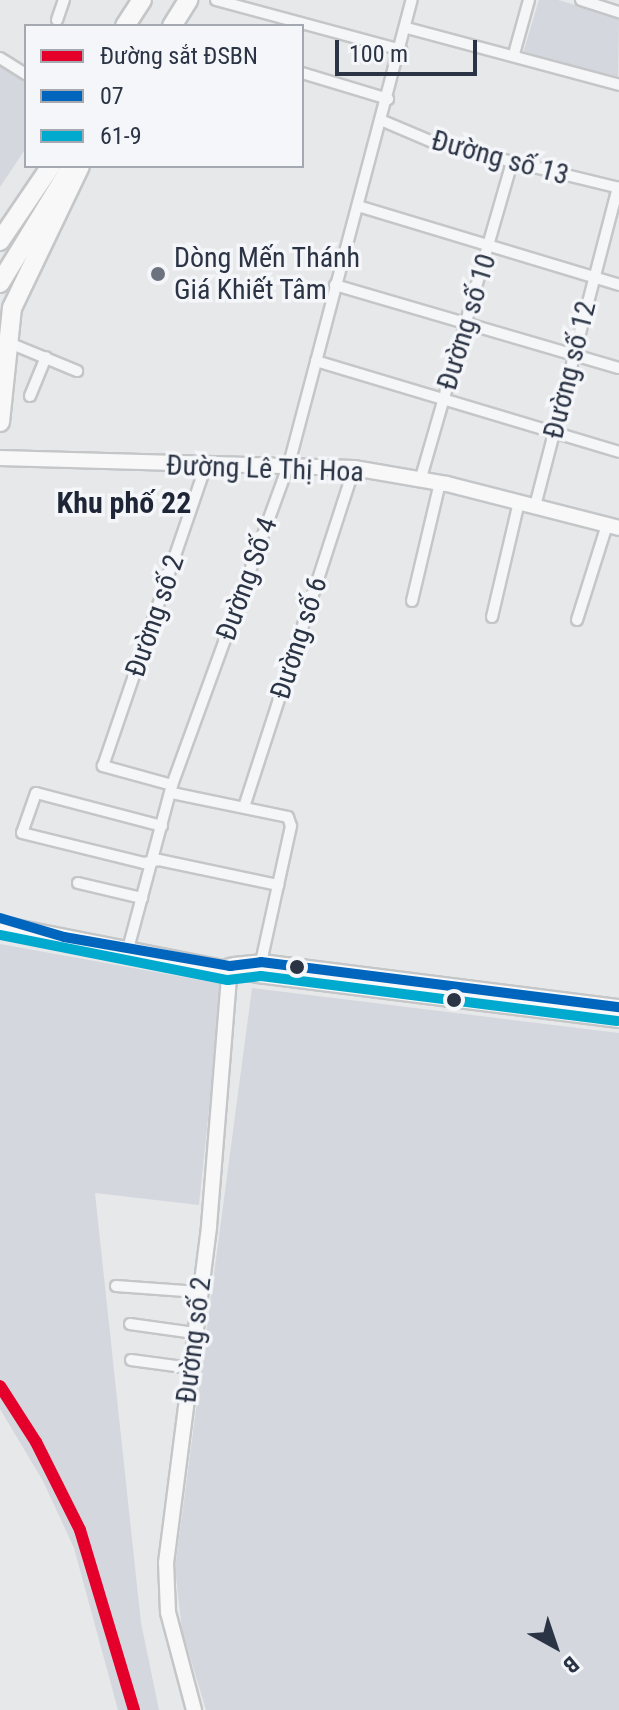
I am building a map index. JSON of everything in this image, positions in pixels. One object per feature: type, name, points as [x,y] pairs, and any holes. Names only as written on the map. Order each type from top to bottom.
[{"type":"highway","points":[[126,24],[142,0]]},
{"type":"highway","points":[[140,24],[155,0]]},
{"type":"highway","points":[[164,24],[178,0]]},
{"type":"highway","points":[[173,24],[188,0]]},
{"type":"highway","points":[[0,224],[36,168]]},
{"type":"highway","points":[[0,241],[50,168]]},
{"type":"highway","points":[[0,283],[77,168]]},
{"type":"highway","points":[[0,304],[77,168]]},
{"type":"highway","points":[[0,422],[6,341],[12,308],[77,168]]},
{"type":"street","points":[[57,20],[64,0]]},
{"type":"street","points":[[216,0],[303,24]]},
{"type":"street","points":[[258,12],[261,0]]},
{"type":"street","name":"Đường Số 4","points":[[128,949],[172,789],[289,464],[335,285],[383,121],[412,0]]},
{"type":"street","points":[[514,54],[529,0]]},
{"type":"street","points":[[581,0],[619,12]]},
{"type":"street","points":[[304,24],[401,50]]},
{"type":"street","points":[[407,28],[514,54],[619,85]]},
{"type":"street","points":[[0,58],[24,73]]},
{"type":"street","points":[[304,74],[388,99]]},
{"type":"street","name":"Đường số 13","points":[[383,121],[435,143],[618,188]]},
{"type":"street","name":"Đường số 10","points":[[420,481],[464,323],[490,247],[512,162]]},
{"type":"street","name":"Đường số 12","points":[[535,506],[618,188]]},
{"type":"street","points":[[358,206],[619,285]]},
{"type":"street","points":[[335,285],[619,368]]},
{"type":"street","points":[[6,341],[77,371]]},
{"type":"street","points":[[30,396],[46,357]]},
{"type":"street","points":[[316,361],[619,452]]},
{"type":"street","name":"Đường Lê Thị Hoa","points":[[0,458],[354,468],[440,483],[613,527]]},
{"type":"street","name":"Đường số 2","points":[[172,789],[103,766],[206,465]]},
{"type":"street","name":"Đường số 6","points":[[244,807],[354,468]]},
{"type":"street","points":[[412,601],[440,483]]},
{"type":"street","points":[[492,617],[519,502]]},
{"type":"street","points":[[577,620],[613,527]]},
{"type":"street","points":[[172,789],[288,817],[291,826],[261,962]]},
{"type":"street","points":[[162,826],[36,793],[22,833],[278,885]]},
{"type":"street","points":[[78,883],[142,898]]},
{"type":"street","points":[[3,922],[128,949],[230,966],[258,975],[619,1020]]},
{"type":"street","points":[[230,966],[261,962],[619,1007]]},
{"type":"street","name":"Đường số 2","points":[[194,1710],[165,1590],[199,1292],[230,966]]},
{"type":"street","points":[[116,1286],[199,1292]]},
{"type":"street","points":[[130,1324],[194,1333]]},
{"type":"street","points":[[131,1360],[190,1368]]},
{"type":"shaded area","points":[[539,0],[558,0],[619,18],[618,82],[523,53]]},
{"type":"shaded area","points":[[0,56],[24,71],[24,151],[0,187]]},
{"type":"shaded area","points":[[0,944],[222,984],[199,1205],[95,1193],[141,1623],[159,1710],[118,1710],[74,1548],[43,1481],[0,1409]]},
{"type":"shaded area","points":[[252,988],[619,1033],[619,1710],[206,1710],[182,1630],[175,1568]]},
{"type":"rail line","name":"ĐSBN","points":[[0,1386],[36,1442],[80,1530],[134,1710]]},
{"type":"transit line","name":"07","points":[[0,918],[64,937],[230,966],[261,962],[619,1007]]},
{"type":"transit line","name":"61-9","points":[[0,935],[228,980],[261,976],[617,1021]]},
{"type":"place","name":"Dòng Mến Thánh Giá Khiết Tâm","points":[[158,274]]},
{"type":"district","name":"Khu phố 22","points":[[124,503]]}]
